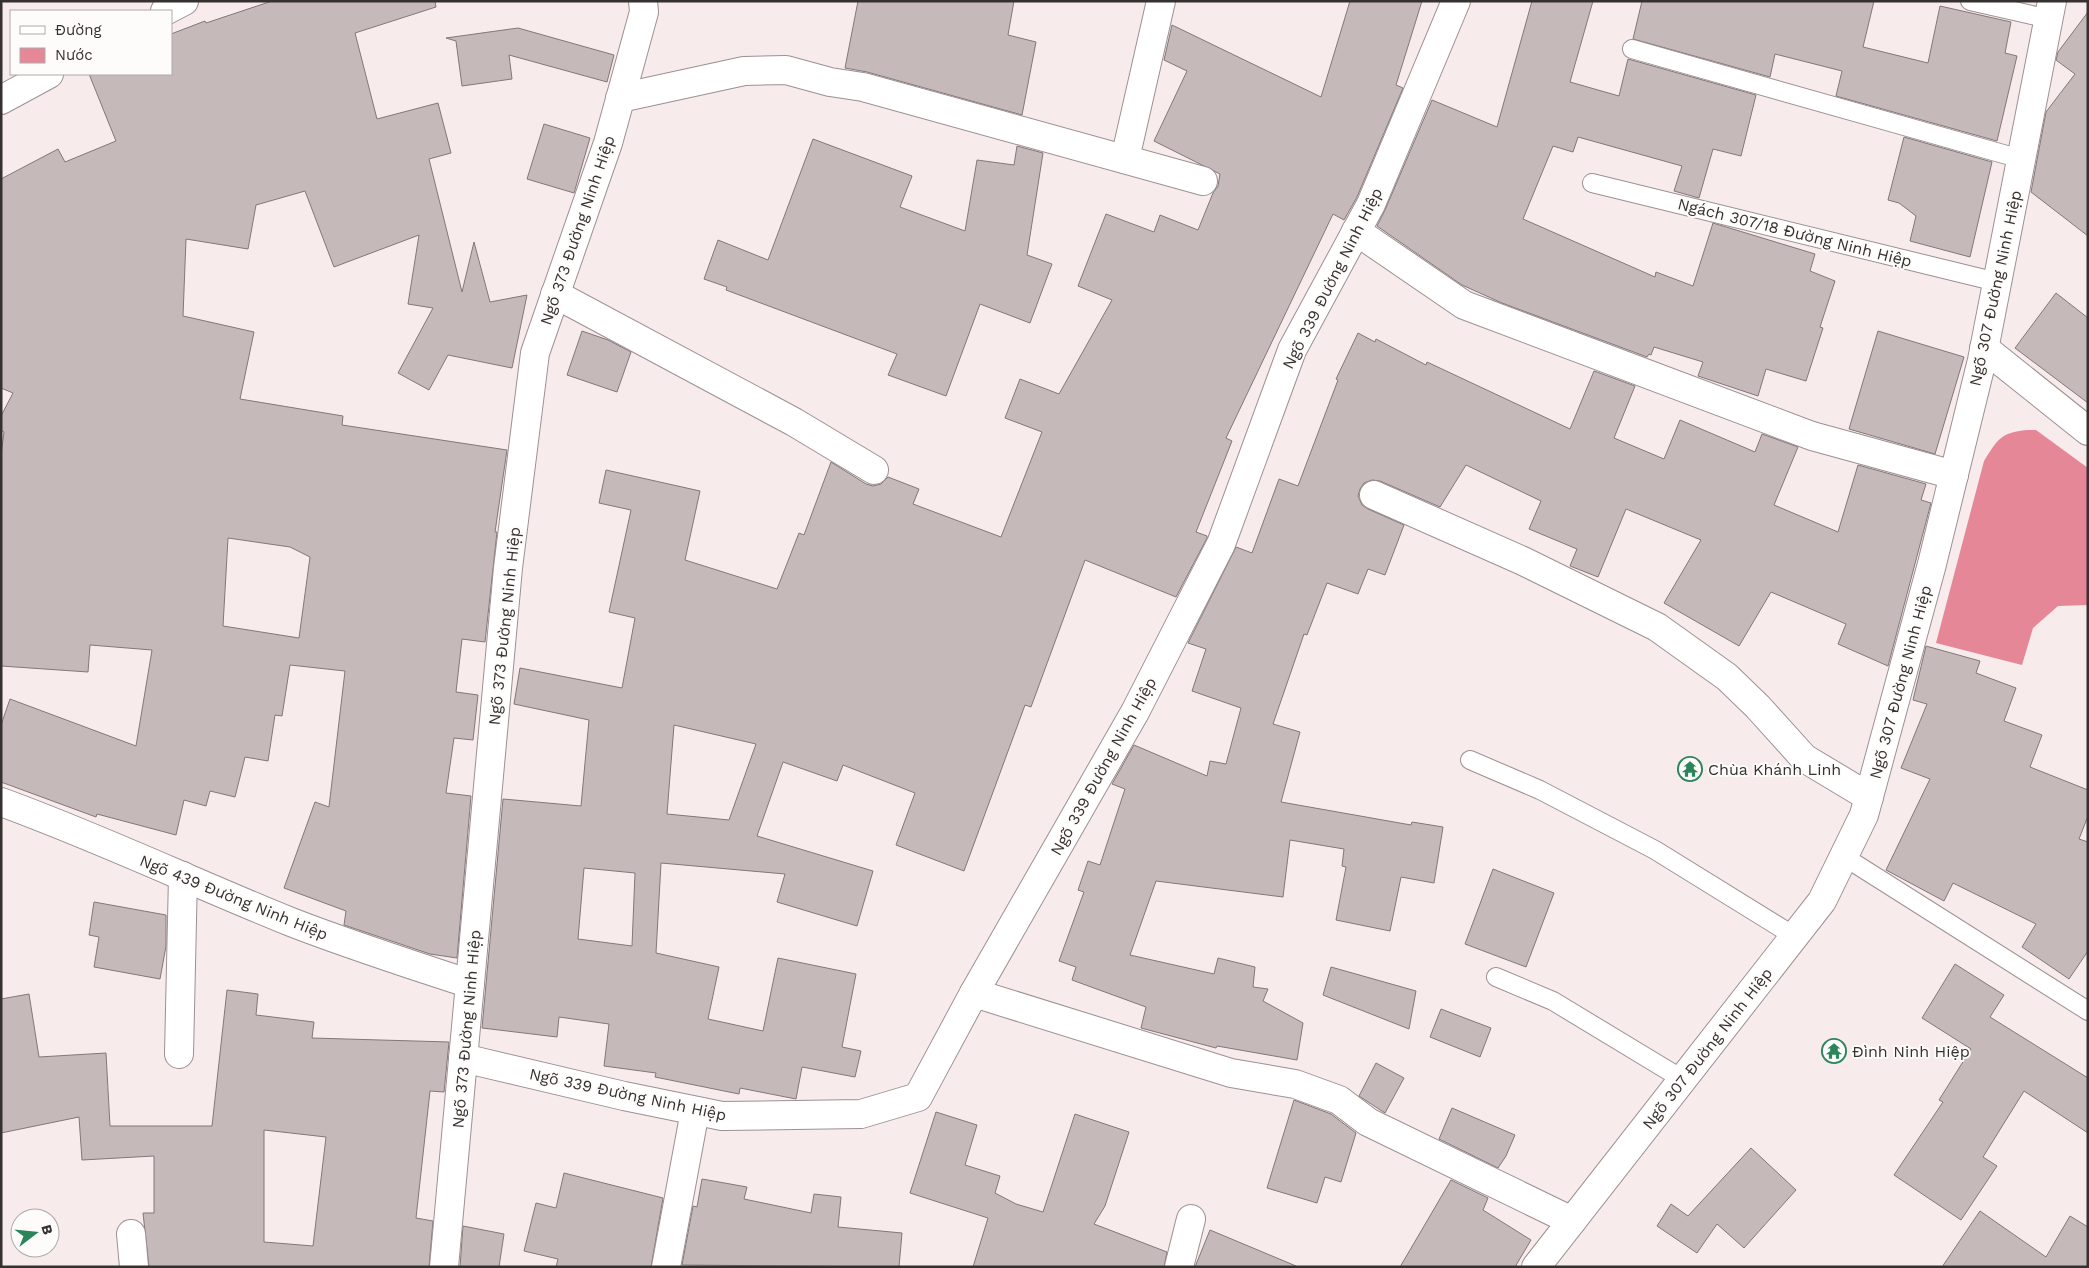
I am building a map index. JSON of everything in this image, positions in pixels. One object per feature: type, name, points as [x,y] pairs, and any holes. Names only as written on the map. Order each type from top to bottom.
[{"type":"street","points":[[167,10],[184,1]]},
{"type":"street","name":"Ngõ 373 Đường Ninh Hiệp","points":[[444,1267],[508,568],[535,353],[608,143],[644,12],[643,1]]},
{"type":"street","points":[[1125,159],[1161,1]]},
{"type":"street","name":"Ngõ 339 Đường Ninh Hiệp","points":[[463,1058],[624,1096],[722,1116],[861,1114],[918,1097],[974,993],[1135,712],[1220,544],[1292,350],[1374,196],[1456,1]]},
{"type":"street","name":"Ngõ 307 Đường Ninh Hiệp","points":[[1536,1267],[1822,901],[1864,815],[1932,564],[1984,348],[2051,10]]},
{"type":"street","points":[[620,98],[744,71],[786,70],[830,82],[863,87],[1203,180]]},
{"type":"street","points":[[1,100],[47,75]]},
{"type":"street","points":[[1356,231],[1464,305],[1812,436],[1954,475]]},
{"type":"street","points":[[555,294],[794,422],[874,470]]},
{"type":"street","points":[[1984,348],[2088,431]]},
{"type":"street","points":[[1374,495],[1522,561],[1657,627],[1727,677],[1758,707],[1804,758],[1869,797]]},
{"type":"street","name":"Ngõ 439 Đường Ninh Hiệp","points":[[1,802],[59,824],[299,925],[470,984]]},
{"type":"street","points":[[179,1054],[183,876]]},
{"type":"street","points":[[974,993],[1232,1073],[1295,1084],[1339,1100],[1368,1122],[1572,1221]]},
{"type":"street","points":[[666,1267],[695,1111]]},
{"type":"street","points":[[1179,1267],[1191,1218]]},
{"type":"street","points":[[130,1234],[134,1267]]},
{"type":"lane","points":[[1970,1],[2051,10]]},
{"type":"lane","points":[[1632,49],[2021,159]]},
{"type":"lane","name":"Ngách 307/18 Đường Ninh Hiệp","points":[[1592,183],[1997,282]]},
{"type":"lane","points":[[1470,760],[1540,790],[1655,850],[1794,936]]},
{"type":"lane","points":[[1843,856],[2088,1011]]},
{"type":"lane","points":[[1496,977],[1553,1001],[1682,1079]]},
{"type":"water","points":[[2036,430],[2088,468],[2088,605],[2058,606],[2033,628],[2022,665],[1936,643],[1984,461],[1997,442],[2005,435]]},
{"type":"building","points":[[272,1],[435,1],[436,7],[355,33],[377,119],[438,103],[451,153],[429,159],[462,292],[474,242],[490,302],[527,295],[512,368],[448,355],[429,390],[398,373],[433,308],[408,304],[419,235],[334,267],[305,191],[256,205],[248,249],[186,239],[183,316],[254,332],[240,399],[343,416],[342,425],[507,450],[495,532],[497,532],[485,642],[462,639],[456,692],[478,695],[473,740],[454,738],[446,793],[471,796],[457,958],[430,954],[344,925],[346,911],[284,888],[315,802],[329,807],[345,671],[290,665],[282,716],[275,715],[268,761],[245,757],[235,797],[210,791],[206,806],[184,800],[176,835],[97,814],[96,817],[1,782],[1,725],[10,699],[136,746],[152,650],[90,645],[88,672],[1,666],[1,455],[4,432],[1,430],[1,416],[13,393],[1,388],[1,179],[58,149],[65,162],[116,141],[89,75],[172,75],[172,34],[205,21],[206,23]],"holes":[[[228,538],[290,547],[310,557],[299,638],[223,626]]]},
{"type":"building","points":[[858,1],[1014,1],[1008,35],[1036,42],[1022,115],[867,72],[845,68]]},
{"type":"building","points":[[1350,1],[1422,1],[1396,85],[1403,88],[1357,197],[1344,220],[1333,214],[1226,438],[1232,441],[1196,532],[1207,536],[1207,538],[1176,597],[1085,560],[1031,707],[1025,705],[964,871],[896,845],[915,793],[843,765],[837,781],[783,762],[757,836],[873,871],[857,926],[777,902],[785,874],[661,863],[656,953],[719,967],[708,1019],[763,1031],[778,958],[856,974],[842,1047],[861,1051],[855,1077],[802,1067],[796,1099],[740,1088],[739,1094],[655,1077],[656,1073],[604,1066],[609,1024],[559,1017],[557,1037],[482,1028],[503,799],[581,806],[589,720],[514,704],[520,668],[622,688],[635,618],[609,612],[631,510],[599,503],[606,470],[700,491],[685,560],[777,589],[799,533],[804,535],[831,462],[866,484],[873,486],[881,484],[888,477],[919,489],[913,504],[1001,537],[1042,432],[1005,418],[1020,379],[1059,394],[1112,300],[1078,286],[1106,214],[1154,232],[1160,215],[1198,230],[1213,193],[1218,186],[1220,174],[1154,141],[1187,71],[1164,60],[1172,25],[1321,97]],"holes":[[[674,725],[756,744],[729,820],[667,814]],[[584,868],[635,873],[632,946],[578,939]]]},
{"type":"building","points":[[1532,1],[1593,1],[1570,82],[1619,96],[1628,59],[1756,95],[1741,156],[1713,149],[1699,198],[1674,191],[1682,166],[1578,137],[1573,152],[1553,146],[1523,219],[1655,277],[1656,272],[1693,286],[1713,223],[1815,254],[1810,271],[1835,281],[1820,327],[1823,328],[1806,381],[1766,369],[1758,396],[1698,376],[1703,362],[1654,347],[1651,355],[1649,354],[1647,357],[1502,303],[1462,285],[1377,226],[1432,100],[1497,127]]},
{"type":"building","points":[[1642,1],[1874,1],[1863,47],[1928,63],[1940,6],[2011,22],[2005,53],[2017,56],[1997,141],[1836,96],[1842,71],[1775,54],[1770,77],[1633,39]]},
{"type":"building","points":[[2088,12],[2088,236],[2031,192],[2046,112],[2075,74],[2056,60],[2058,52]]},
{"type":"building","points":[[518,28],[614,55],[607,82],[509,55],[512,79],[462,86],[456,41],[446,38]]},
{"type":"building","points":[[544,124],[590,138],[574,193],[527,179]]},
{"type":"building","points":[[1904,137],[1992,162],[1970,257],[1910,241],[1916,216],[1899,203],[1888,200]]},
{"type":"building","points":[[813,139],[912,176],[900,207],[965,231],[977,160],[1014,165],[1017,146],[1043,153],[1027,255],[1052,264],[1030,323],[980,304],[946,396],[888,375],[897,354],[726,290],[727,287],[704,279],[718,240],[768,260]]},
{"type":"building","points":[[2056,293],[2088,318],[2088,403],[2015,348]]},
{"type":"building","points":[[582,331],[608,340],[631,352],[617,392],[567,375]]},
{"type":"building","points":[[1878,331],[1964,357],[1935,454],[1849,429]]},
{"type":"building","points":[[1358,333],[1375,342],[1376,339],[1426,365],[1427,362],[1570,429],[1594,371],[1635,386],[1614,438],[1664,459],[1680,420],[1755,452],[1762,434],[1798,447],[1774,505],[1838,532],[1858,465],[1926,484],[1921,500],[1931,503],[1888,666],[1838,644],[1846,624],[1771,592],[1739,646],[1664,603],[1701,540],[1626,509],[1598,577],[1570,566],[1577,549],[1529,529],[1541,501],[1466,465],[1440,507],[1380,481],[1372,480],[1364,483],[1358,496],[1362,505],[1404,525],[1385,575],[1368,569],[1358,594],[1327,583],[1307,635],[1304,634],[1273,724],[1300,732],[1281,802],[1411,825],[1412,822],[1443,827],[1434,883],[1401,877],[1390,931],[1336,920],[1346,867],[1342,866],[1344,849],[1290,840],[1283,897],[1156,881],[1130,955],[1214,974],[1218,958],[1255,967],[1253,987],[1268,989],[1263,1001],[1303,1023],[1297,1060],[1217,1046],[1216,1048],[1141,1028],[1146,1007],[1072,980],[1076,967],[1059,961],[1084,892],[1078,890],[1088,861],[1100,865],[1125,789],[1112,784],[1134,745],[1207,776],[1210,761],[1226,764],[1241,708],[1192,691],[1206,649],[1188,643],[1236,547],[1252,553],[1279,479],[1298,486],[1338,380],[1336,379]]},
{"type":"building","points":[[1926,646],[1980,661],[1976,673],[2016,688],[2004,721],[2042,735],[2030,767],[2088,790],[2088,816],[2079,839],[2088,842],[2088,951],[2069,979],[2022,947],[2036,924],[1953,883],[1944,901],[1886,870],[1930,779],[1901,768],[1927,704],[1913,700]]},
{"type":"building","points":[[1493,869],[1554,893],[1526,967],[1465,944]]},
{"type":"building","points":[[94,902],[166,915],[166,946],[160,979],[94,967],[99,937],[89,935]]},
{"type":"building","points":[[1955,964],[2004,995],[1990,1017],[2088,1078],[2088,1133],[2024,1091],[1983,1157],[1997,1166],[1961,1220],[1894,1175],[1943,1102],[1939,1100],[1971,1049],[1922,1018]]},
{"type":"building","points":[[1331,967],[1416,991],[1409,1029],[1323,995]]},
{"type":"building","points":[[227,990],[258,994],[256,1015],[314,1022],[312,1038],[449,1042],[444,1092],[430,1091],[416,1218],[433,1221],[429,1267],[149,1267],[143,1213],[154,1213],[154,1156],[82,1160],[79,1117],[1,1133],[1,999],[29,994],[39,1057],[106,1053],[110,1126],[212,1126]],"holes":[[[264,1130],[326,1137],[313,1246],[264,1242]]]},
{"type":"building","points":[[1441,1009],[1491,1028],[1480,1057],[1430,1037]]},
{"type":"building","points":[[1376,1063],[1404,1078],[1385,1113],[1359,1096]]},
{"type":"building","points":[[1294,1100],[1331,1114],[1356,1133],[1341,1182],[1325,1177],[1317,1203],[1267,1188]]},
{"type":"building","points":[[1452,1108],[1515,1135],[1506,1156],[1498,1168],[1439,1139]]},
{"type":"building","points":[[936,1112],[977,1125],[965,1165],[1000,1176],[995,1193],[1016,1204],[1043,1212],[1075,1114],[1129,1132],[1105,1206],[1094,1224],[1167,1252],[1164,1267],[973,1267],[988,1218],[910,1193]]},
{"type":"building","points":[[1751,1148],[1796,1190],[1744,1248],[1717,1224],[1697,1253],[1657,1226],[1671,1204],[1688,1216]]},
{"type":"building","points":[[564,1173],[663,1198],[651,1267],[556,1267],[558,1259],[524,1251],[536,1203],[556,1208]]},
{"type":"building","points":[[702,1179],[747,1187],[744,1199],[811,1213],[814,1194],[841,1197],[838,1227],[902,1233],[899,1267],[682,1265],[693,1206],[697,1207]]},
{"type":"building","points":[[1451,1180],[1488,1198],[1483,1210],[1531,1240],[1515,1267],[1400,1267]]},
{"type":"building","points":[[1980,1211],[2046,1257],[2070,1216],[2088,1227],[2088,1267],[1942,1267]]},
{"type":"building","points":[[463,1226],[504,1234],[499,1267],[460,1267]]},
{"type":"building","points":[[1210,1230],[1296,1266],[1296,1267],[1195,1267]]},
{"type":"place","name":"Chùa Khánh Linh","points":[[1690,769]]},
{"type":"place","name":"Đình Ninh Hiệp","points":[[1834,1051]]}]
